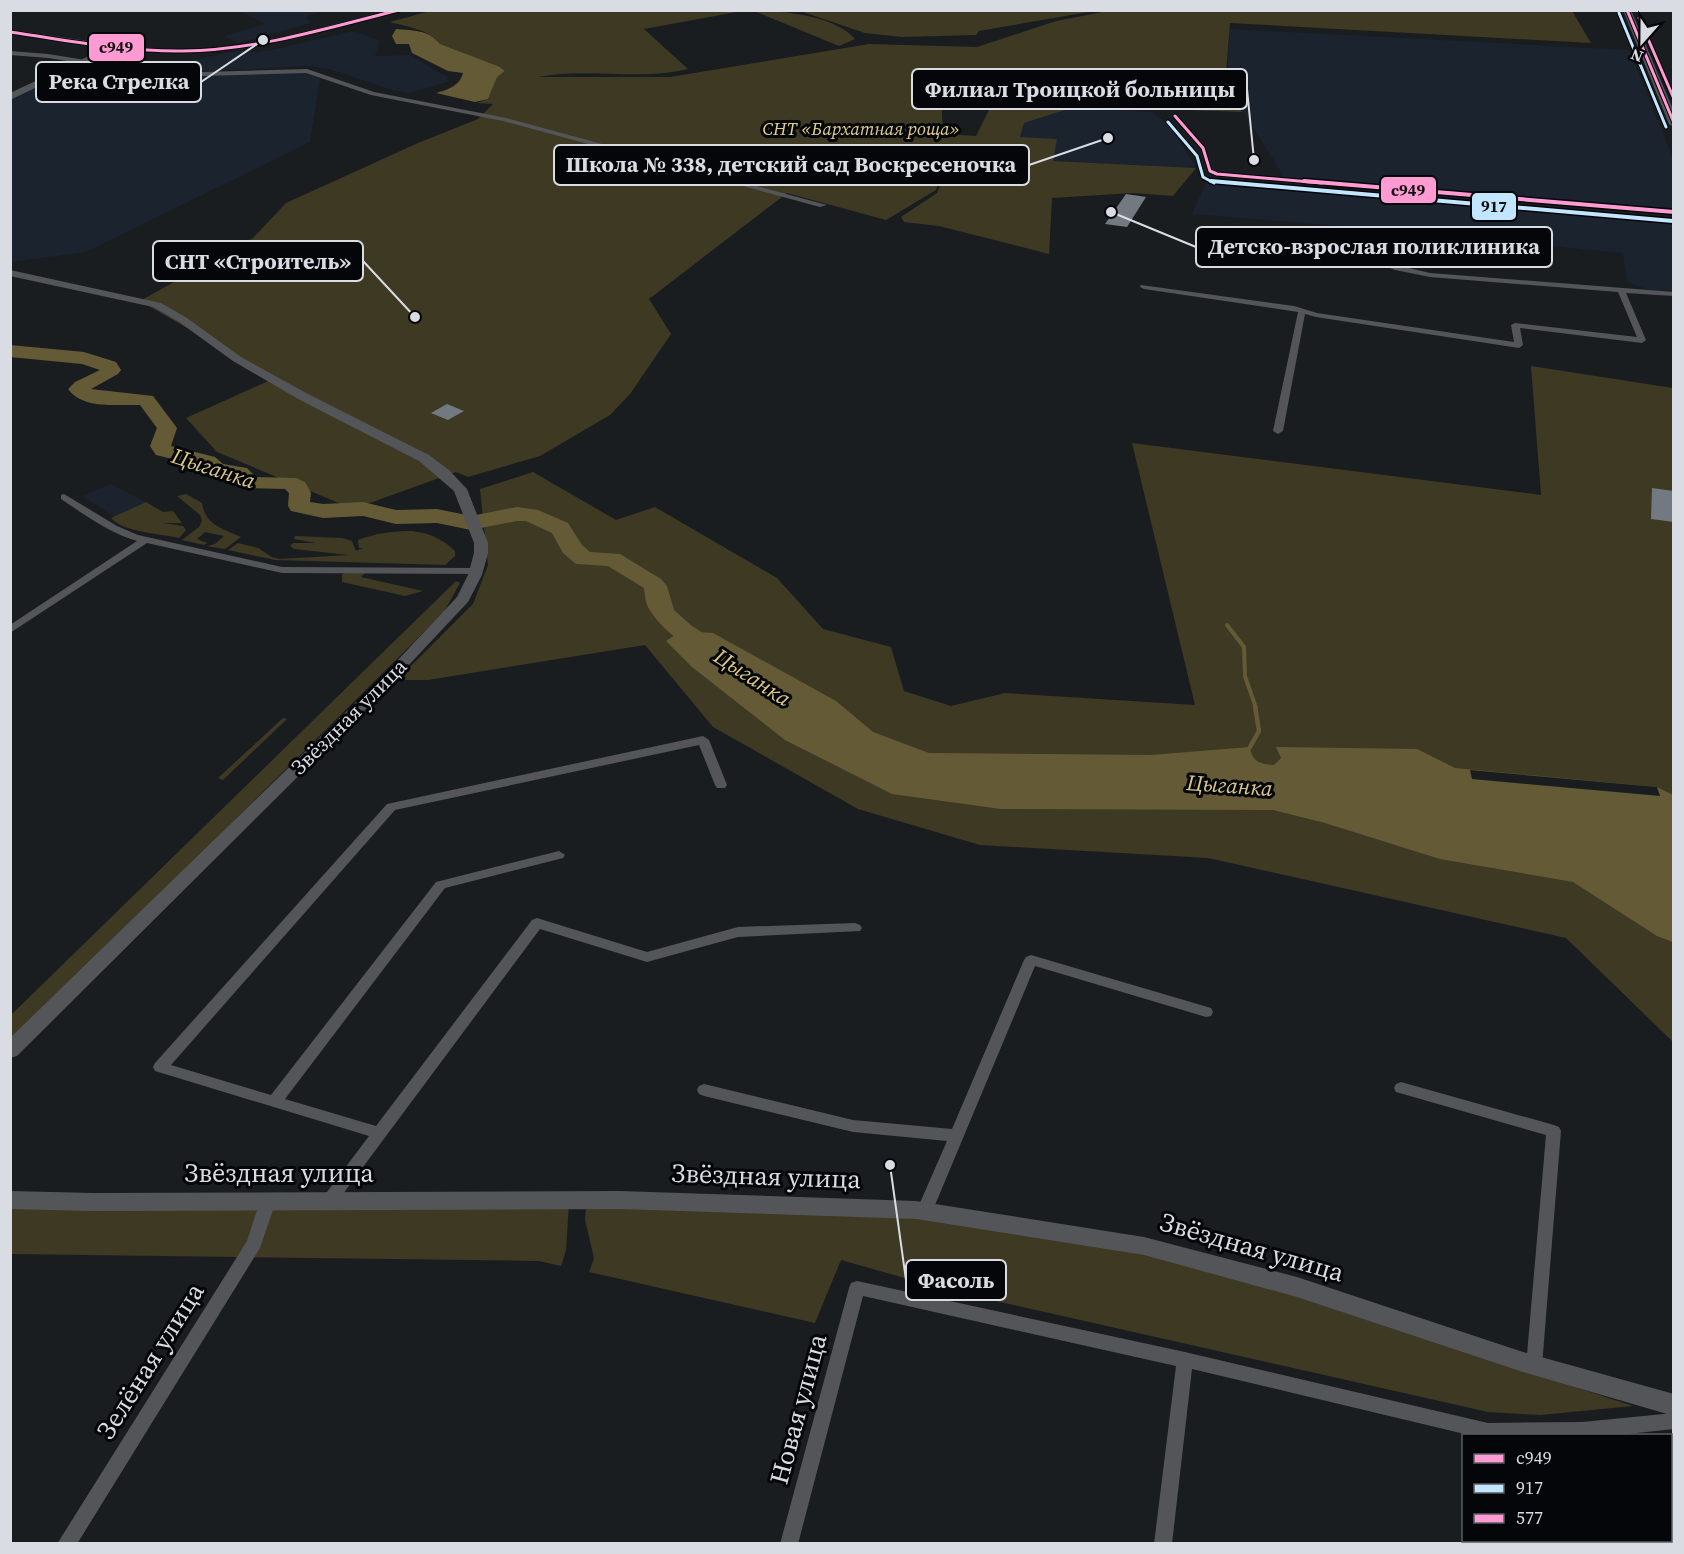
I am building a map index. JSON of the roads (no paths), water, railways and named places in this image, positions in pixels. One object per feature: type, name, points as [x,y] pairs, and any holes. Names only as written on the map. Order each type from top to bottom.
[{"type":"street","points":[[10,32],[118,46],[184,51],[235,47],[302,35],[401,10]]},
{"type":"street","points":[[1627,10],[1646,62],[1674,124]]},
{"type":"street","points":[[10,97],[118,46]]},
{"type":"street","points":[[10,53],[167,75],[307,71],[373,94],[504,118],[823,205]]},
{"type":"street","points":[[1296,242],[1353,250],[1410,272],[1622,292],[1674,294]]},
{"type":"street","name":"Звёздная улица","points":[[10,273],[157,305],[183,320],[237,359],[424,458],[460,489],[481,543],[476,571],[463,599],[384,683],[10,1051]]},
{"type":"street","points":[[1144,287],[1519,345],[1515,324],[1642,340],[1622,292]]},
{"type":"street","points":[[1278,432],[1302,310]]},
{"type":"street","points":[[64,497],[134,538],[282,570],[476,571]]},
{"type":"street","points":[[10,630],[145,540]]},
{"type":"street","points":[[379,1133],[160,1067],[391,807],[703,740],[721,785]]},
{"type":"street","points":[[274,1102],[441,885],[559,855]]},
{"type":"street","points":[[329,1201],[537,923],[647,957],[738,932],[855,928]]},
{"type":"street","points":[[924,1212],[1031,960],[1206,1012]]},
{"type":"street","points":[[1401,1088],[1554,1131],[1534,1366]]},
{"type":"street","points":[[704,1090],[852,1126],[957,1136]]},
{"type":"street","name":"Звёздная улица","points":[[10,1200],[268,1202],[620,1200],[924,1212],[1144,1246],[1297,1287],[1534,1366],[1674,1406]]},
{"type":"street","name":"Зелёная улица","points":[[66,1544],[254,1243],[268,1202]]},
{"type":"street","name":"Новая улица","points":[[789,1544],[857,1288],[1185,1360]]},
{"type":"street","points":[[1163,1544],[1185,1360],[1488,1433],[1582,1430],[1674,1421]]},
{"type":"water","points":[[396,29],[425,33],[440,44],[498,66],[505,71],[497,77],[488,99],[475,102],[436,93],[456,84],[463,73],[448,71],[412,53],[409,44],[396,44],[392,36]]},
{"type":"water","points":[[681,631],[713,633],[836,701],[873,732],[929,753],[1151,755],[1250,747],[1255,759],[1274,765],[1281,758],[1276,747],[1417,749],[1455,768],[1657,787],[1673,795],[1673,942],[1657,936],[1573,882],[1440,859],[1325,823],[1273,810],[1001,809],[892,794],[785,740],[692,667],[666,641]]},
{"type":"waterway","name":"Цыганка","points":[[10,351],[84,358],[109,366],[111,370],[108,373],[78,389],[84,394],[101,398],[146,400],[167,428],[160,446],[163,451],[208,461],[216,470],[239,473],[251,483],[288,483],[297,487],[300,493],[299,506],[323,511],[363,509],[396,517],[437,516],[471,523],[517,514],[530,515],[560,528],[571,548],[584,559],[612,559],[648,580],[655,586],[659,606],[671,621],[711,649]]},
{"type":"waterway","points":[[1227,625],[1244,647],[1245,676],[1256,708]]},
{"type":"waterway","points":[[1250,747],[1259,731],[1255,706]]},
{"type":"place","name":"Река Стрелка","points":[[263,40]]},
{"type":"place","name":"Школа № 338, детский сад Воскресеночка","points":[[1108,138]]},
{"type":"place","name":"Филиал Троицкой больницы","points":[[1254,160]]},
{"type":"place","name":"Детско-взрослая поликлиника","points":[[1111,212]]},
{"type":"place","name":"СНТ «Строитель»","points":[[415,317]]},
{"type":"place","name":"Фасоль","points":[[890,1165]]},
{"type":"park label","name":"СНТ «Бархатная роща»","points":[[861,129]]}]
